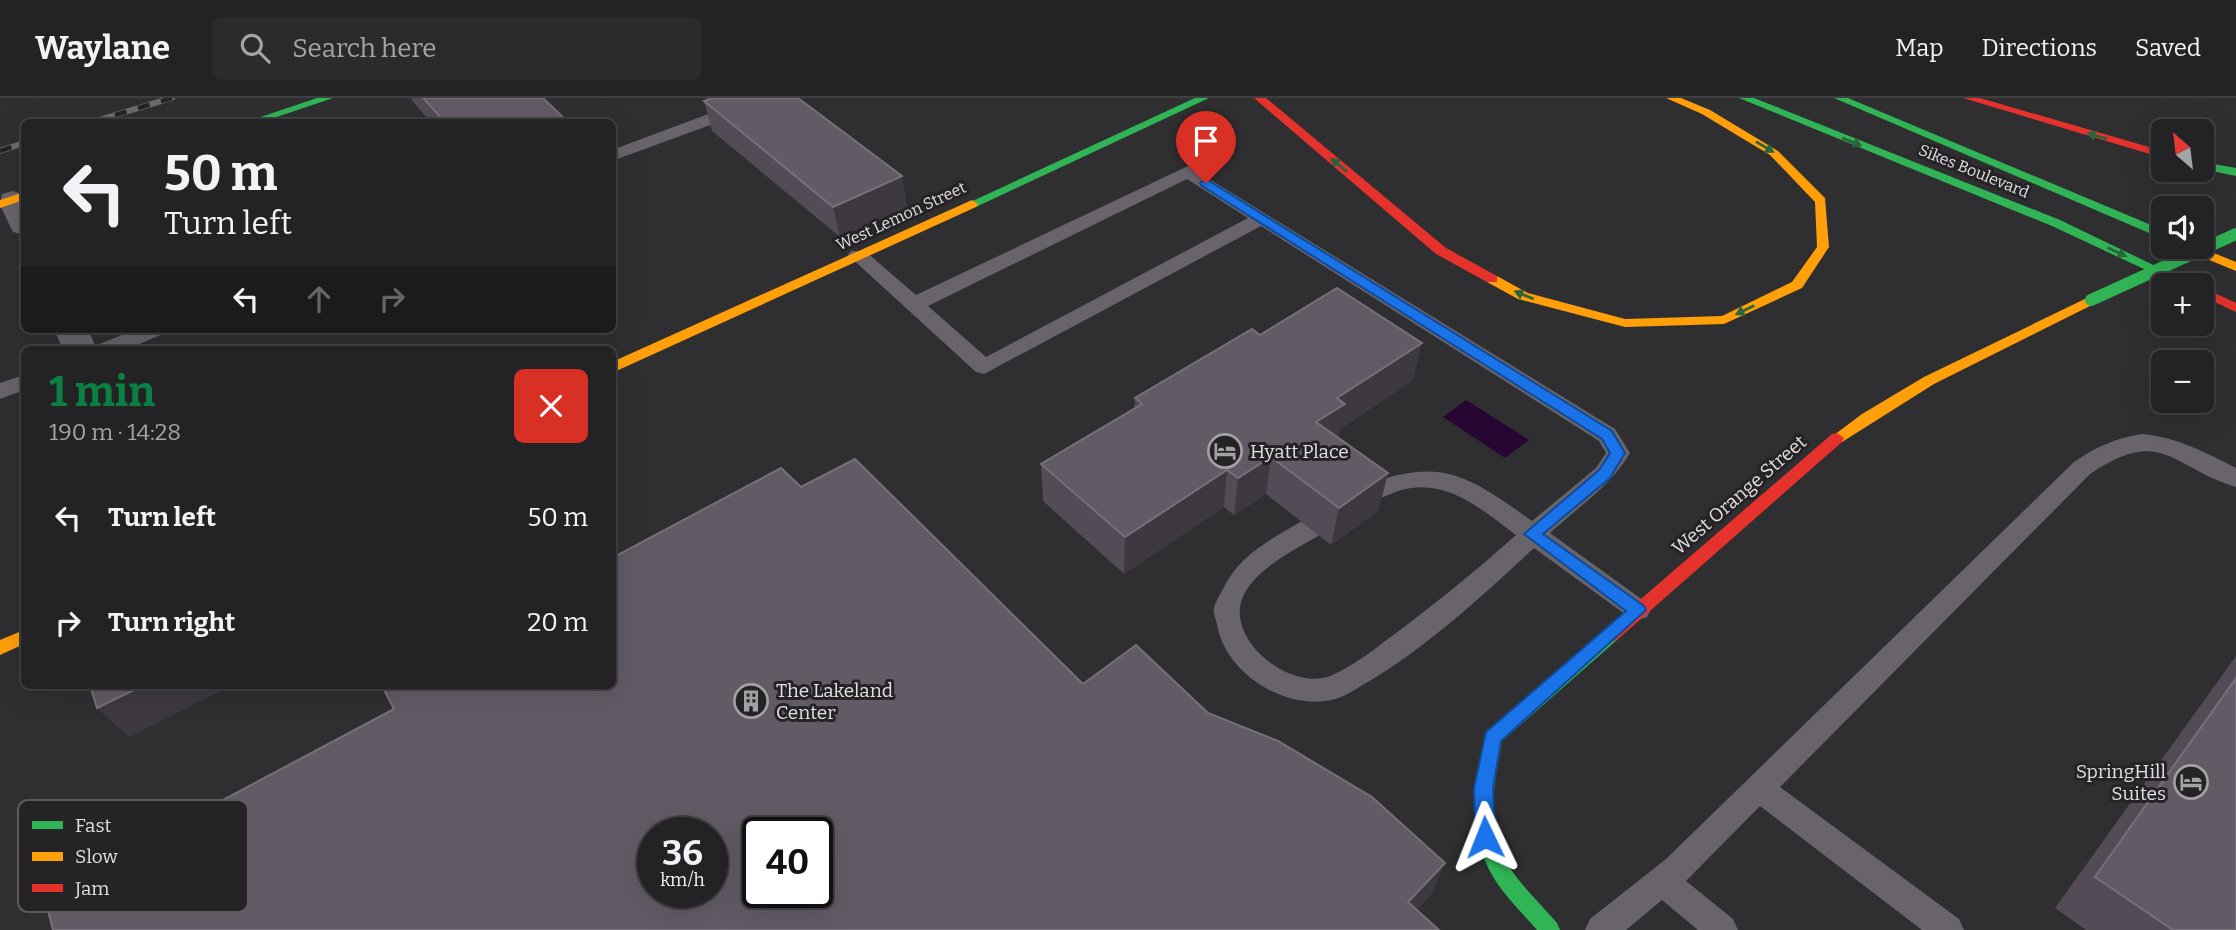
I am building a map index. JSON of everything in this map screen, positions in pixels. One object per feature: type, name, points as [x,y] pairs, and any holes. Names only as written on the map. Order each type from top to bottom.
[{"type":"main road","points":[[262,119],[328,98]]},
{"type":"main road","name":"West Lemon Street","points":[[616,366],[1204,98]]},
{"type":"main road","points":[[1259,98],[1441,251],[1523,296],[1625,323],[1724,320],[1797,285],[1823,247],[1821,201],[1774,153],[1706,112],[1671,98]]},
{"type":"main road","name":"Sikes Boulevard","points":[[1744,98],[2056,223],[2162,273]]},
{"type":"main road","name":"Sikes Boulevard","points":[[1839,98],[2151,230]]},
{"type":"main road","points":[[1968,98],[2151,151]]},
{"type":"main road","points":[[2214,168],[2236,172]]},
{"type":"main road","name":"West Orange Street","points":[[1550,930],[1525,906],[1500,868],[1485,837],[1483,788],[1493,737],[1828,445],[1876,410],[1980,354],[2236,234]]},
{"type":"main road","points":[[2214,258],[2236,267]]},
{"type":"main road","points":[[2214,298],[2236,308]]},
{"type":"main road","points":[[0,648],[21,638]]},
{"type":"lane","points":[[719,116],[729,98]]},
{"type":"lane","points":[[616,155],[767,98]]},
{"type":"lane","points":[[915,304],[1188,172],[1607,435],[1618,453],[1604,474],[1532,534],[1473,589],[1376,663],[1333,688],[1305,691],[1276,680],[1252,664],[1232,636],[1227,608],[1241,578],[1262,558],[1311,528]]},
{"type":"lane","points":[[858,255],[984,368],[1262,218]]},
{"type":"lane","points":[[115,346],[146,333]]},
{"type":"lane","points":[[0,391],[21,383]]},
{"type":"lane","points":[[1601,930],[1662,880],[1759,788],[2082,468],[2100,454],[2122,443],[2148,442],[2172,446],[2236,478]]},
{"type":"lane","points":[[1360,496],[1402,480],[1425,477],[1451,481],[1480,496],[1638,610]]},
{"type":"lane","points":[[1759,788],[1948,930]]},
{"type":"lane","points":[[1662,880],[1722,930]]},
{"type":"shaded area","points":[[1466,400],[1529,440],[1505,458],[1443,417]]},
{"type":"building","points":[[423,98],[543,98],[565,119],[442,119]]},
{"type":"building","points":[[712,98],[798,98],[902,176],[833,207],[704,101]]},
{"type":"building","name":"Hyatt Place","points":[[1337,288],[1422,343],[1337,398],[1345,404],[1316,422],[1388,473],[1339,508],[1271,457],[1238,478],[1227,470],[1125,537],[1041,464],[1142,404],[1135,398],[1252,329],[1260,335]]},
{"type":"building","name":"The Lakeland Center","points":[[855,459],[1083,684],[1136,645],[1208,713],[1278,741],[1372,797],[1445,863],[1408,902],[1439,930],[53,930],[48,912],[248,912],[248,800],[223,800],[394,709],[384,689],[616,689],[616,556],[781,468],[801,487]]},
{"type":"building","name":"SpringHill Suites","points":[[2236,678],[2236,930],[2173,930],[2095,877]]},
{"type":"building","points":[[91,689],[136,689],[97,708]]},
{"type":"railway","points":[[102,119],[172,98]]},
{"type":"railway","points":[[0,151],[21,144]]},
{"type":"traffic: fast","points":[[262,119],[328,98]]},
{"type":"traffic: fast","points":[[972,204],[1204,98]]},
{"type":"traffic: fast","points":[[1744,98],[2056,223],[2162,273]]},
{"type":"traffic: fast","points":[[1839,98],[2151,230]]},
{"type":"traffic: fast","points":[[2214,168],[2236,172]]},
{"type":"traffic: fast","points":[[2091,300],[2236,234]]},
{"type":"traffic: fast","points":[[1550,930],[1502,873],[1485,836],[1483,799],[1493,737],[1611,635]]},
{"type":"traffic: slow","points":[[1492,279],[1523,296],[1625,323],[1724,320],[1797,285],[1823,247],[1821,201],[1774,153],[1706,112],[1671,98]]},
{"type":"traffic: slow","points":[[0,204],[21,197]]},
{"type":"traffic: slow","points":[[616,366],[972,204]]},
{"type":"traffic: slow","points":[[2214,258],[2236,267]]},
{"type":"traffic: slow","points":[[1837,438],[1929,381],[2091,300]]},
{"type":"traffic: slow","points":[[0,648],[21,638]]},
{"type":"traffic: jam","points":[[1259,98],[1441,251],[1492,279]]},
{"type":"traffic: jam","points":[[1968,98],[2151,151]]},
{"type":"traffic: jam","points":[[2214,297],[2236,308]]},
{"type":"traffic: jam","points":[[1611,635],[1837,438]]},
{"type":"place","name":"Hyatt Place","points":[[1225,451]]},
{"type":"place","name":"The Lakeland Center","points":[[751,701]]},
{"type":"place","name":"SpringHill Suites","points":[[2191,782]]},
{"type":"route","points":[[1206,183],[1315,249],[1607,435],[1618,453],[1604,474],[1532,534],[1638,610],[1493,737],[1483,788],[1485,837]]}]
